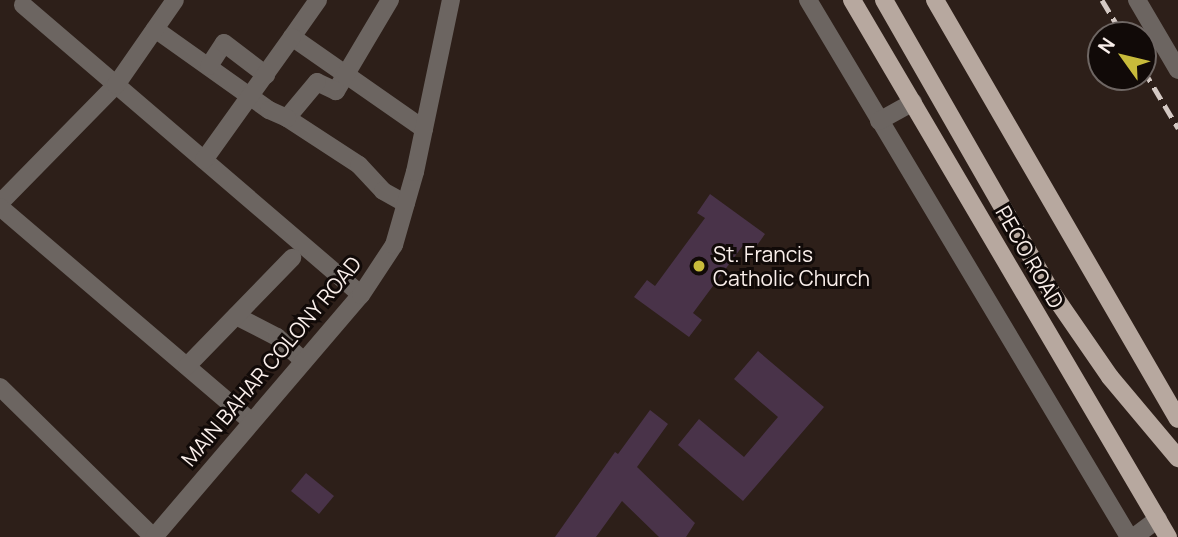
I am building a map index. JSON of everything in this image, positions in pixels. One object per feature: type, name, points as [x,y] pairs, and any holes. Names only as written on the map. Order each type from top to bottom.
[{"type":"main road","name":"PECO ROAD","points":[[852,0],[1168,537]]},
{"type":"main road","points":[[884,0],[1050,290],[1110,377],[1178,458]]},
{"type":"main road","points":[[935,0],[1178,419]]},
{"type":"street","points":[[175,0],[116,85],[0,205],[252,422]]},
{"type":"street","points":[[204,160],[318,0]]},
{"type":"street","points":[[287,118],[317,82],[336,91],[390,0]]},
{"type":"street","name":"MAIN BAHAR COLONY ROAD","points":[[153,537],[361,295],[394,245],[424,129],[451,0]]},
{"type":"street","points":[[808,0],[1131,537],[1158,519]]},
{"type":"street","points":[[1137,0],[1178,70]]},
{"type":"street","points":[[23,5],[361,295]]},
{"type":"street","points":[[155,29],[250,96],[359,165],[383,191],[406,204]]},
{"type":"street","points":[[292,37],[424,129]]},
{"type":"street","points":[[209,66],[225,43],[266,75]]},
{"type":"street","points":[[879,121],[913,102]]},
{"type":"street","points":[[187,366],[292,258]]},
{"type":"street","points":[[236,316],[277,337],[304,361]]},
{"type":"street","points":[[0,387],[153,537]]},
{"type":"building","name":"St. Francis Catholic Church","points":[[710,194],[765,234],[753,251],[744,244],[693,313],[702,320],[689,337],[634,297],[647,280],[655,286],[705,218],[697,213]]},
{"type":"building","points":[[758,351],[824,407],[743,501],[678,445],[699,419],[744,457],[778,417],[734,379]]},
{"type":"building","points":[[650,410],[668,424],[637,467],[695,523],[686,537],[659,537],[622,501],[596,537],[555,537],[615,452],[618,454]]},
{"type":"building","points":[[306,473],[334,496],[319,514],[291,491]]},
{"type":"railway","points":[[1102,0],[1115,21]]},
{"type":"railway","points":[[1156,91],[1178,128]]},
{"type":"place","name":"St. Francis Catholic Church","points":[[699,266]]}]
